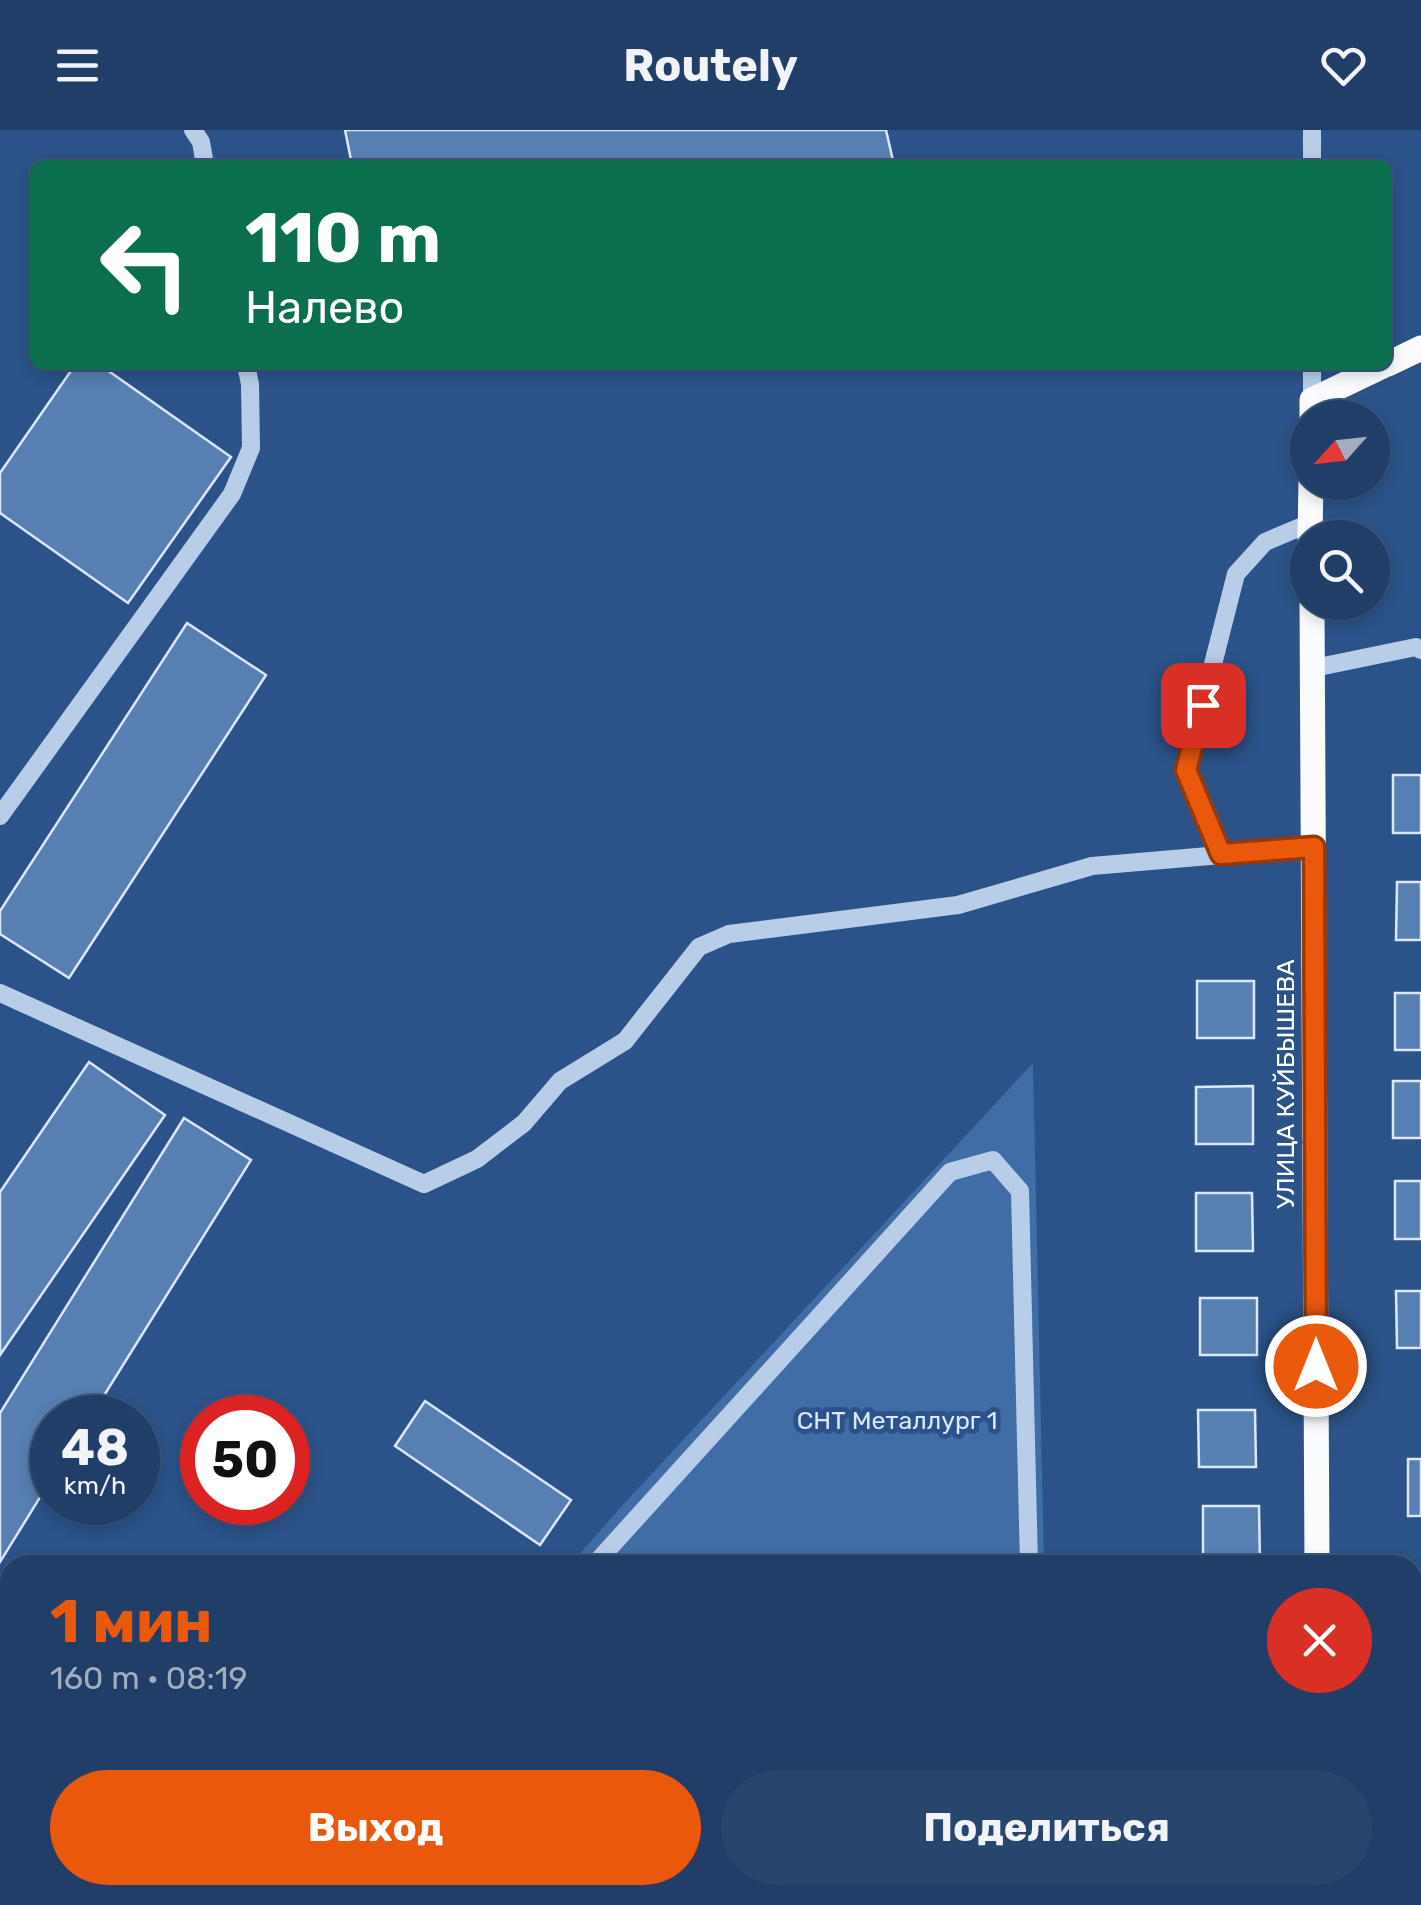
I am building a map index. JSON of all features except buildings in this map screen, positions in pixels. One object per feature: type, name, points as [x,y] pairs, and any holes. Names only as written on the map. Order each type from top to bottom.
[{"type":"main road","points":[[1392,361],[1421,348]]},
{"type":"main road","points":[[1327,400],[1376,370]]},
{"type":"main road","name":"УЛИЦА КУЙБЫШЕВА","points":[[1313,620],[1317,1555]]},
{"type":"street","points":[[193,130],[204,160]]},
{"type":"street","points":[[1312,130],[1312,160]]},
{"type":"street","points":[[0,816],[232,494],[251,448],[247,370]]},
{"type":"street","points":[[1312,370],[1312,400]]},
{"type":"street","points":[[1221,854],[1186,770],[1236,574],[1266,542],[1290,535]]},
{"type":"street","points":[[1314,668],[1416,647],[1421,650]]},
{"type":"street","points":[[0,993],[424,1184],[476,1158],[524,1123],[560,1081],[625,1041],[698,946],[729,934],[958,905],[1092,866],[1314,847]]},
{"type":"street","points":[[603,1555],[950,1172],[993,1160],[1020,1192],[1030,1555]]},
{"type":"green space","name":"СНТ Металлург 1","points":[[1033,1063],[1044,1555],[579,1555]]},
{"type":"route","points":[[1203,705],[1186,770],[1221,854],[1314,847],[1316,1366]]}]
